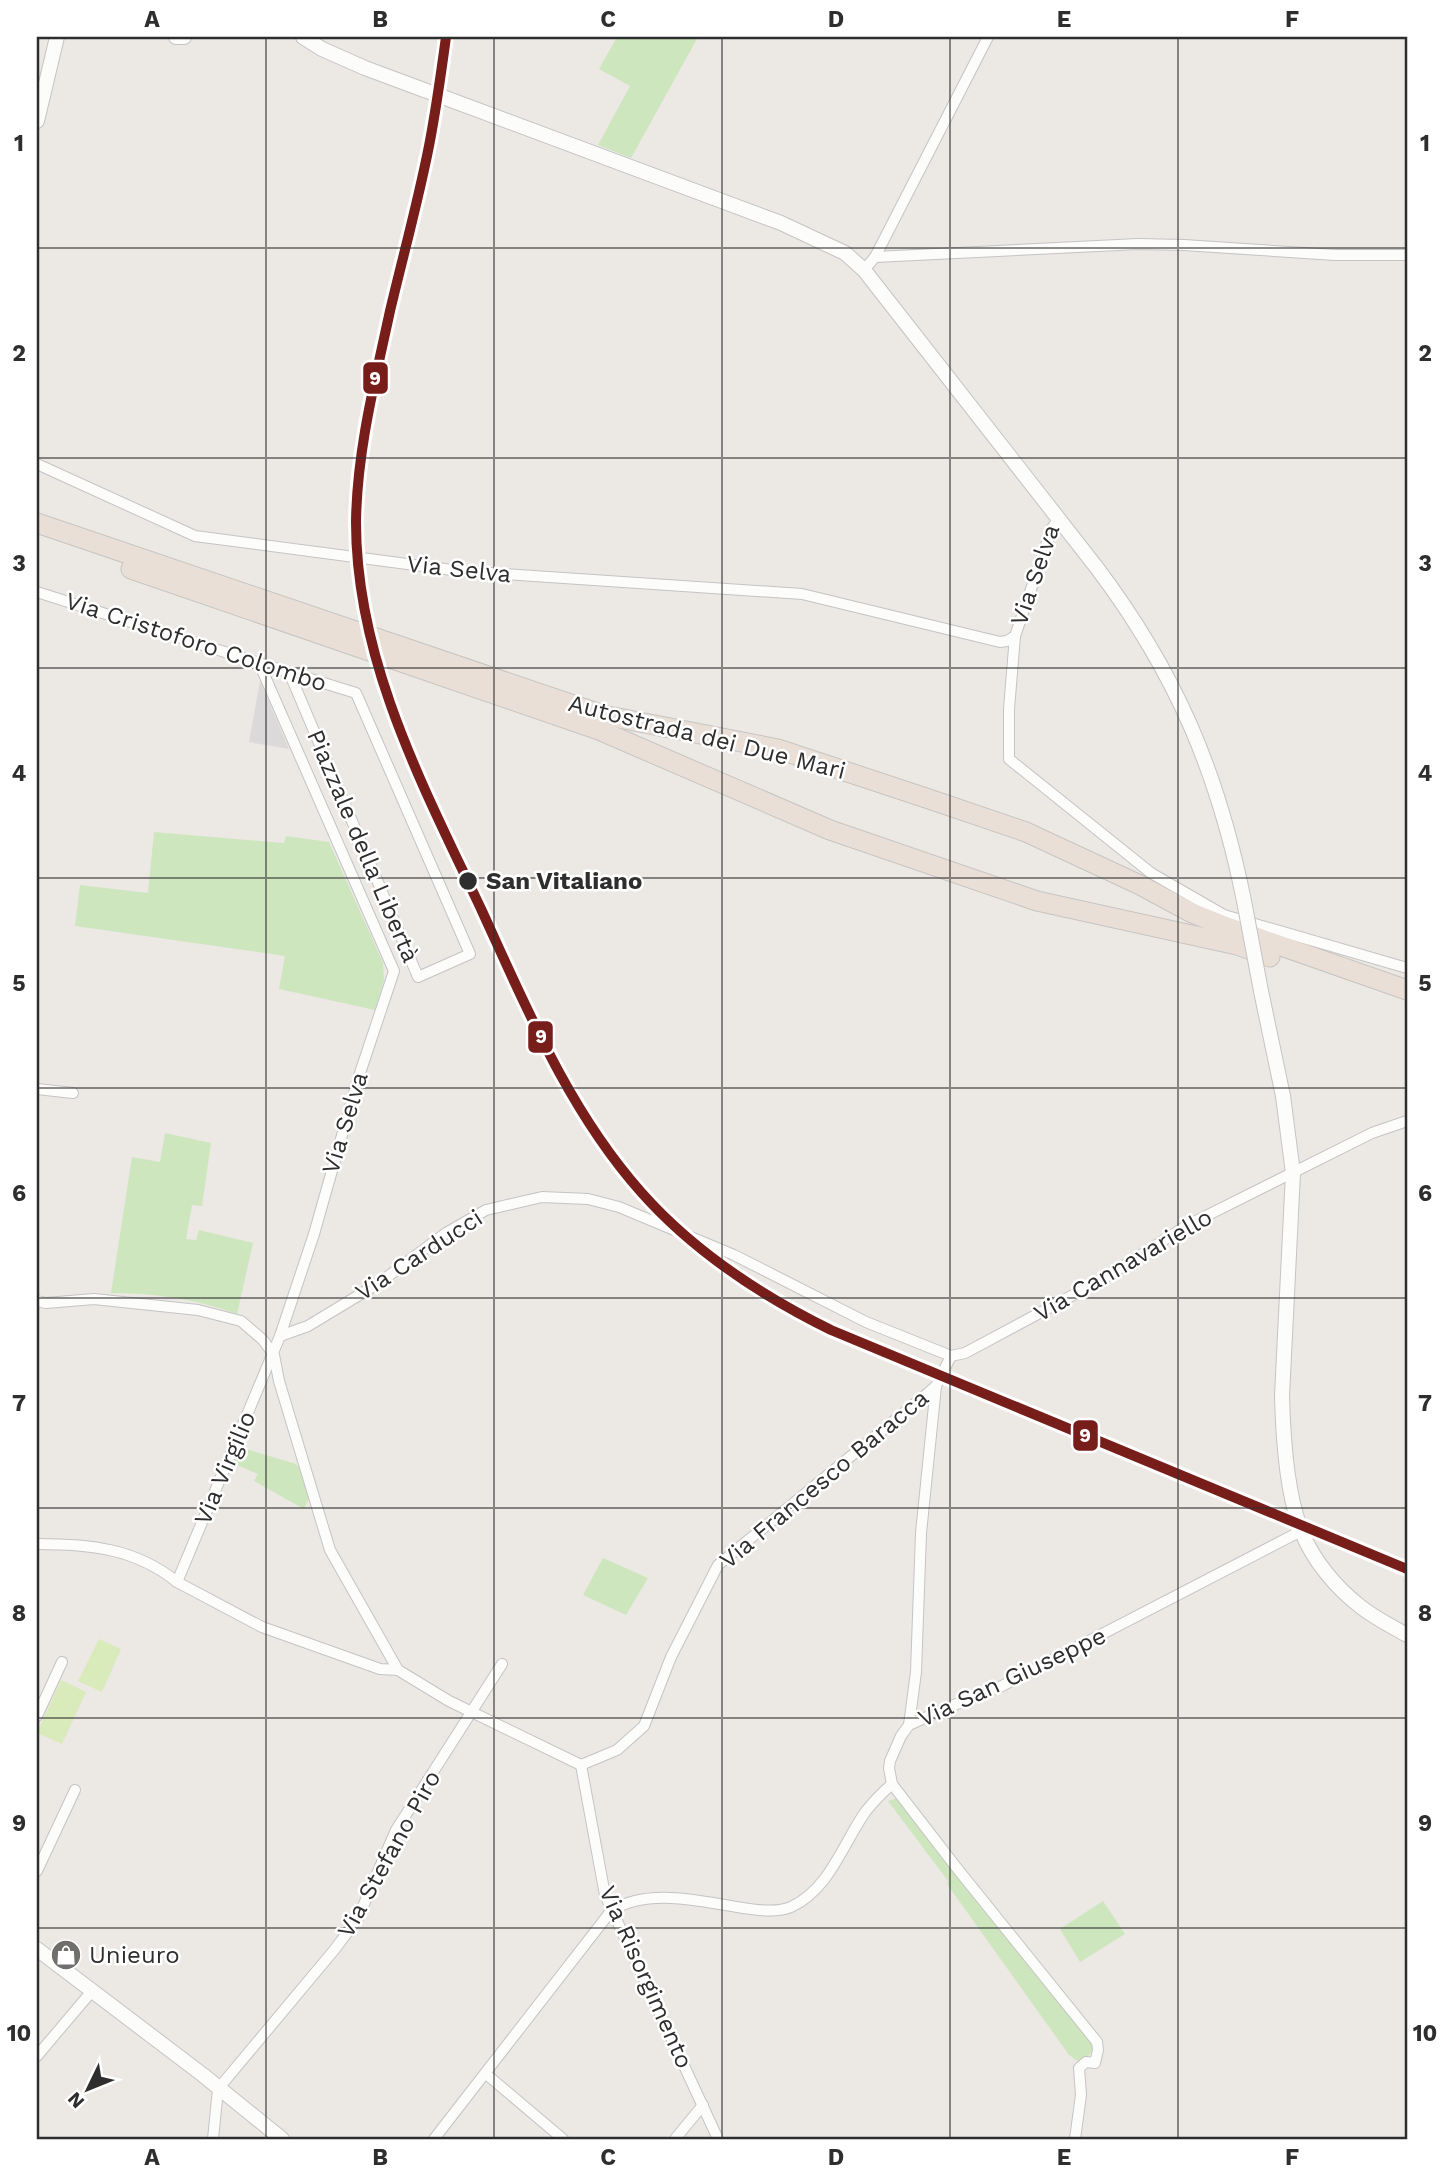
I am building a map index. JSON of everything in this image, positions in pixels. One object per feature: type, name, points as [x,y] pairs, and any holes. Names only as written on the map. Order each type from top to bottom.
[{"type":"highway","name":"Autostrada dei Due Mari","points":[[37,523],[603,715],[778,749],[1026,832],[1140,885],[1192,913],[1407,990]]},
{"type":"highway","name":"Autostrada dei Due Mari","points":[[37,537],[599,730],[830,831],[927,864],[1037,901],[1237,945],[1407,1003]]},
{"type":"street","points":[[38,112],[57,37]]},
{"type":"street","points":[[176,37],[184,37]]},
{"type":"street","name":"Via Selva","points":[[37,464],[195,536],[460,571],[802,594],[1000,642],[1015,636],[1052,528],[1059,519],[864,270],[845,253],[780,223],[365,68],[322,50],[303,37]]},
{"type":"street","points":[[864,270],[875,257],[988,37]]},
{"type":"street","points":[[875,257],[1138,244],[1335,255],[1407,256]]},
{"type":"street","points":[[1059,519],[1128,608],[1165,669],[1201,749],[1226,822],[1283,1096],[1293,1173],[1282,1396],[1283,1433],[1301,1531],[1317,1559],[1343,1591],[1375,1618],[1407,1635]]},
{"type":"street","name":"Via Cristoforo Colombo","points":[[37,592],[356,693]]},
{"type":"street","points":[[1015,636],[1009,709],[1009,759],[1151,873],[1224,915],[1407,968]]},
{"type":"street","name":"Via Selva","points":[[259,663],[394,971],[358,1079],[314,1234],[274,1355]]},
{"type":"street","name":"Piazzale della Libertà","points":[[289,672],[418,977],[470,954],[356,693]]},
{"type":"street","points":[[37,1089],[73,1093]]},
{"type":"street","name":"Via Cannavariello","points":[[951,1356],[965,1353],[1125,1266],[1186,1226],[1372,1133],[1407,1121]]},
{"type":"street","name":"Via Carducci","points":[[280,1336],[308,1326],[379,1283],[446,1233],[486,1210],[542,1197],[588,1199],[618,1207],[734,1255],[866,1322],[951,1356]]},
{"type":"street","points":[[37,1301],[46,1303],[94,1299],[198,1310],[241,1321],[263,1340],[274,1355],[279,1381],[330,1550],[398,1670]]},
{"type":"street","name":"Via Virgilio","points":[[177,1582],[274,1355]]},
{"type":"street","name":"Via Francesco Baracca","points":[[581,1765],[617,1750],[644,1726],[671,1657],[718,1565],[904,1415],[936,1386],[951,1356]]},
{"type":"street","points":[[909,1725],[916,1672],[921,1533],[936,1386]]},
{"type":"street","name":"Via San Giuseppe","points":[[892,1784],[889,1776],[890,1760],[909,1725],[1000,1687],[1301,1531]]},
{"type":"street","points":[[37,1544],[77,1544],[118,1551],[165,1572],[177,1582],[230,1611],[287,1637],[380,1669],[398,1670],[449,1701],[581,1765]]},
{"type":"street","points":[[37,1716],[62,1662]]},
{"type":"street","name":"Via Stefano Piro","points":[[218,2089],[353,1926],[396,1830],[502,1664]]},
{"type":"street","name":"Via Risorgimento","points":[[581,1765],[605,1895],[718,2139]]},
{"type":"street","points":[[434,2139],[611,1911],[640,1899],[673,1898],[759,1911],[793,1906],[830,1872],[867,1811],[892,1784],[1097,2042],[1095,2063],[1086,2063],[1079,2068],[1081,2095],[1075,2139]]},
{"type":"street","points":[[37,1871],[75,1790]]},
{"type":"street","points":[[37,1949],[282,2139]]},
{"type":"street","points":[[37,2056],[92,1991]]},
{"type":"street","points":[[485,2074],[563,2139]]},
{"type":"street","points":[[213,2139],[218,2089]]},
{"type":"street","points":[[675,2139],[703,2105]]},
{"type":"shaded area","points":[[260,681],[283,735],[289,749],[249,742]]},
{"type":"green space","points":[[617,37],[698,37],[631,158],[598,145],[630,86],[599,69]]},
{"type":"green space","points":[[154,832],[284,843],[286,836],[329,842],[383,963],[384,980],[375,1010],[279,989],[285,956],[75,926],[80,885],[148,893]]},
{"type":"green space","points":[[165,1133],[211,1143],[202,1206],[192,1205],[186,1239],[196,1240],[199,1230],[253,1243],[237,1314],[175,1298],[111,1293],[132,1157],[160,1162]]},
{"type":"green space","points":[[239,1447],[296,1464],[309,1499],[304,1509],[254,1481],[258,1474],[230,1462]]},
{"type":"green space","points":[[603,1558],[648,1578],[626,1615],[583,1595]]},
{"type":"green space","points":[[99,1639],[121,1649],[102,1692],[78,1681]]},
{"type":"green space","points":[[61,1680],[86,1692],[62,1744],[37,1733]]},
{"type":"green space","points":[[897,1798],[1094,2044],[1085,2059],[1079,2062],[1069,2055],[947,1884],[948,1881],[888,1801]]},
{"type":"green space","points":[[1103,1901],[1125,1934],[1080,1962],[1060,1929]]},
{"type":"transit line","name":"9","points":[[446,37],[429,146],[390,311],[363,442],[356,522],[359,574],[368,625],[381,674],[417,771],[533,1022],[592,1128],[615,1161],[661,1214],[706,1253],[779,1302],[831,1330],[1407,1569]]},
{"type":"place","name":"San Vitaliano","points":[[468,881]]},
{"type":"place","name":"Unieuro","points":[[66,1955]]}]
